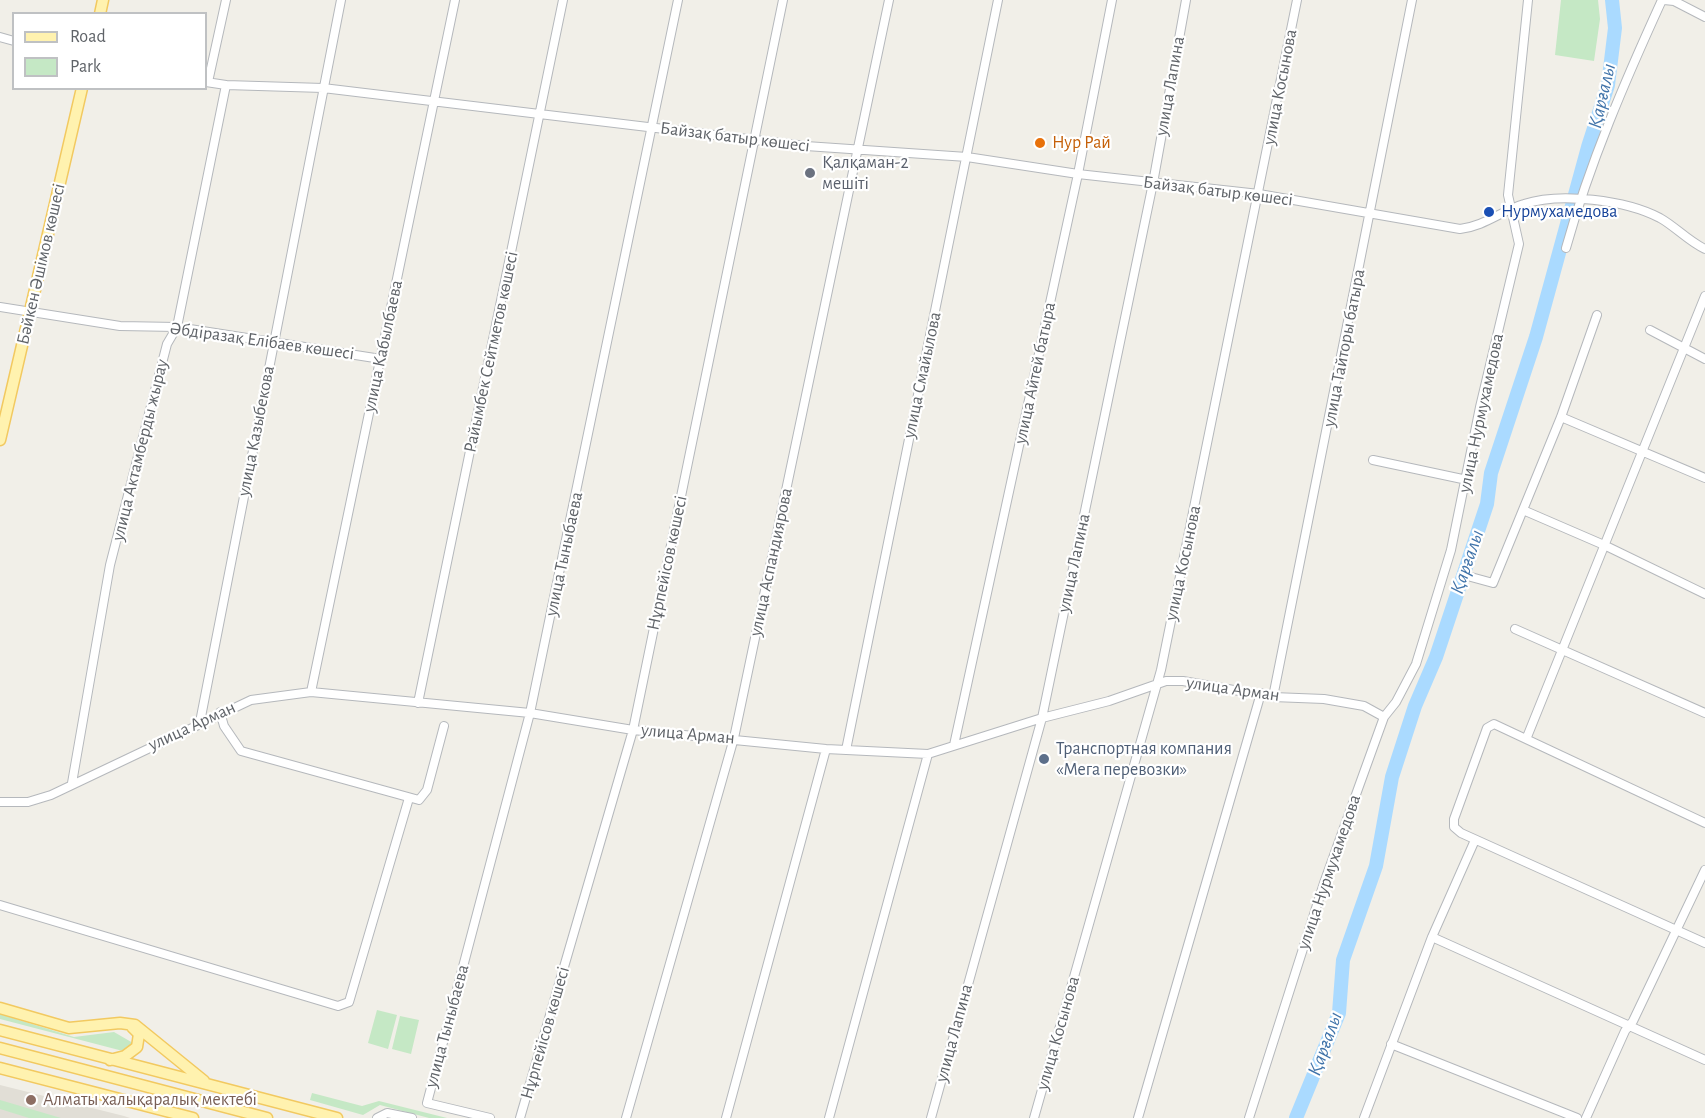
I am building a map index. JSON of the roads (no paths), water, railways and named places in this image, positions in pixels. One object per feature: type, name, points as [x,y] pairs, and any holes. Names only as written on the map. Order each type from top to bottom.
[{"type":"main road","name":"Бәйкен Әшімов көшесі","points":[[0,440],[82,90]]},
{"type":"main road","points":[[0,1008],[69,1028],[127,1023],[144,1031],[178,1063],[212,1086]]},
{"type":"main road","points":[[110,1060],[125,1056],[137,1047],[139,1034],[127,1023]]},
{"type":"main road","points":[[0,1030],[337,1118]]},
{"type":"main road","points":[[0,1048],[267,1118]]},
{"type":"main road","points":[[0,1068],[193,1118]]},
{"type":"street","points":[[207,82],[226,0]]},
{"type":"street","name":"улица Казыбекова","points":[[200,722],[341,0]]},
{"type":"street","name":"улица Кабылбаева","points":[[311,692],[455,0]]},
{"type":"street","name":"Райымбек Сейтметов көшесі","points":[[418,704],[563,0]]},
{"type":"street","name":"улица Тыныбаева","points":[[490,1118],[427,1103],[530,713],[654,128],[678,0]]},
{"type":"street","name":"Нұрпейісов көшесі","points":[[520,1118],[633,730],[783,0]]},
{"type":"street","name":"улица Аспандиярова","points":[[626,1118],[734,738],[889,0]]},
{"type":"street","name":"улица Смайылова","points":[[846,750],[998,0]]},
{"type":"street","name":"улица Айтей батыра","points":[[954,745],[1078,174],[1112,0]]},
{"type":"street","name":"улица Лапина","points":[[931,1118],[1042,718],[1153,183],[1186,0]]},
{"type":"street","name":"улица Косынова","points":[[1034,1118],[1155,684],[1161,670],[1297,0]]},
{"type":"street","name":"улица Тайторы батыра","points":[[1273,696],[1372,212],[1412,0]]},
{"type":"street","name":"улица Нурмухамедова","points":[[1249,1118],[1324,883],[1384,717],[1396,702],[1416,664],[1451,550],[1480,407],[1520,244],[1508,195],[1528,0]]},
{"type":"street","points":[[1566,248],[1579,200],[1612,109],[1663,0],[1674,1],[1705,17]]},
{"type":"street","name":"Байзақ батыр көшесі","points":[[207,82],[226,85],[323,88],[806,146],[967,157],[1078,174],[1259,194],[1460,229],[1475,227],[1524,204],[1562,197],[1579,200]]},
{"type":"street","name":"улица Актамберды жырау","points":[[72,783],[110,565],[167,344],[177,327],[226,85]]},
{"type":"street","points":[[1579,200],[1619,203],[1640,209],[1661,219],[1689,241],[1705,249]]},
{"type":"street","points":[[1527,737],[1705,296]]},
{"type":"street","name":"Әбдіразақ Елібаев көшесі","points":[[0,307],[120,326],[177,327],[273,344],[381,359]]},
{"type":"street","points":[[1471,577],[1494,583],[1561,417],[1597,315]]},
{"type":"street","points":[[1650,330],[1705,359]]},
{"type":"street","points":[[1561,417],[1705,478]]},
{"type":"street","points":[[1373,460],[1467,480]]},
{"type":"street","points":[[1522,510],[1604,545],[1705,594]]},
{"type":"street","points":[[1515,628],[1705,713]]},
{"type":"street","name":"улица Арман","points":[[0,802],[28,802],[51,795],[220,712],[251,700],[311,692],[530,713],[633,730],[734,738],[826,749],[928,754],[1042,718],[1108,701],[1155,684],[1183,681],[1273,696],[1324,699],[1364,706],[1384,717]]},
{"type":"street","points":[[1138,1118],[1261,693]]},
{"type":"street","points":[[220,712],[224,726],[241,751],[419,800],[424,796],[444,726]]},
{"type":"street","points":[[1705,823],[1527,737],[1490,724],[1454,819],[1454,827],[1475,840],[1705,943]]},
{"type":"street","points":[[726,1118],[826,749]]},
{"type":"street","points":[[829,1118],[928,754]]},
{"type":"street","points":[[0,905],[338,1006],[349,1002],[409,798]]},
{"type":"street","points":[[1364,1118],[1432,937],[1475,840]]},
{"type":"street","points":[[1586,1118],[1617,1048],[1630,1026],[1705,870]]},
{"type":"street","points":[[1432,937],[1705,1060]]},
{"type":"street","points":[[1391,1044],[1577,1118]]},
{"type":"street","points":[[377,1118],[387,1113],[412,1118]]},
{"type":"waterway","name":"Қарғалы","points":[[1296,1118],[1339,1013],[1343,960],[1376,866],[1392,777],[1415,706],[1436,657],[1487,504],[1491,473],[1536,337],[1588,147],[1608,85],[1615,28],[1612,0]]},
{"type":"place","name":"Нур Рай","points":[[1040,143]]},
{"type":"place","name":"Қалқаман-2 мешіті","points":[[810,173]]},
{"type":"place","name":"Нурмухамедова","points":[[1489,212]]},
{"type":"place","name":"Транспортная компания «Мега перевозки»","points":[[1044,759]]},
{"type":"place","name":"Алматы халықаралық мектебі","points":[[31,1100]]}]
